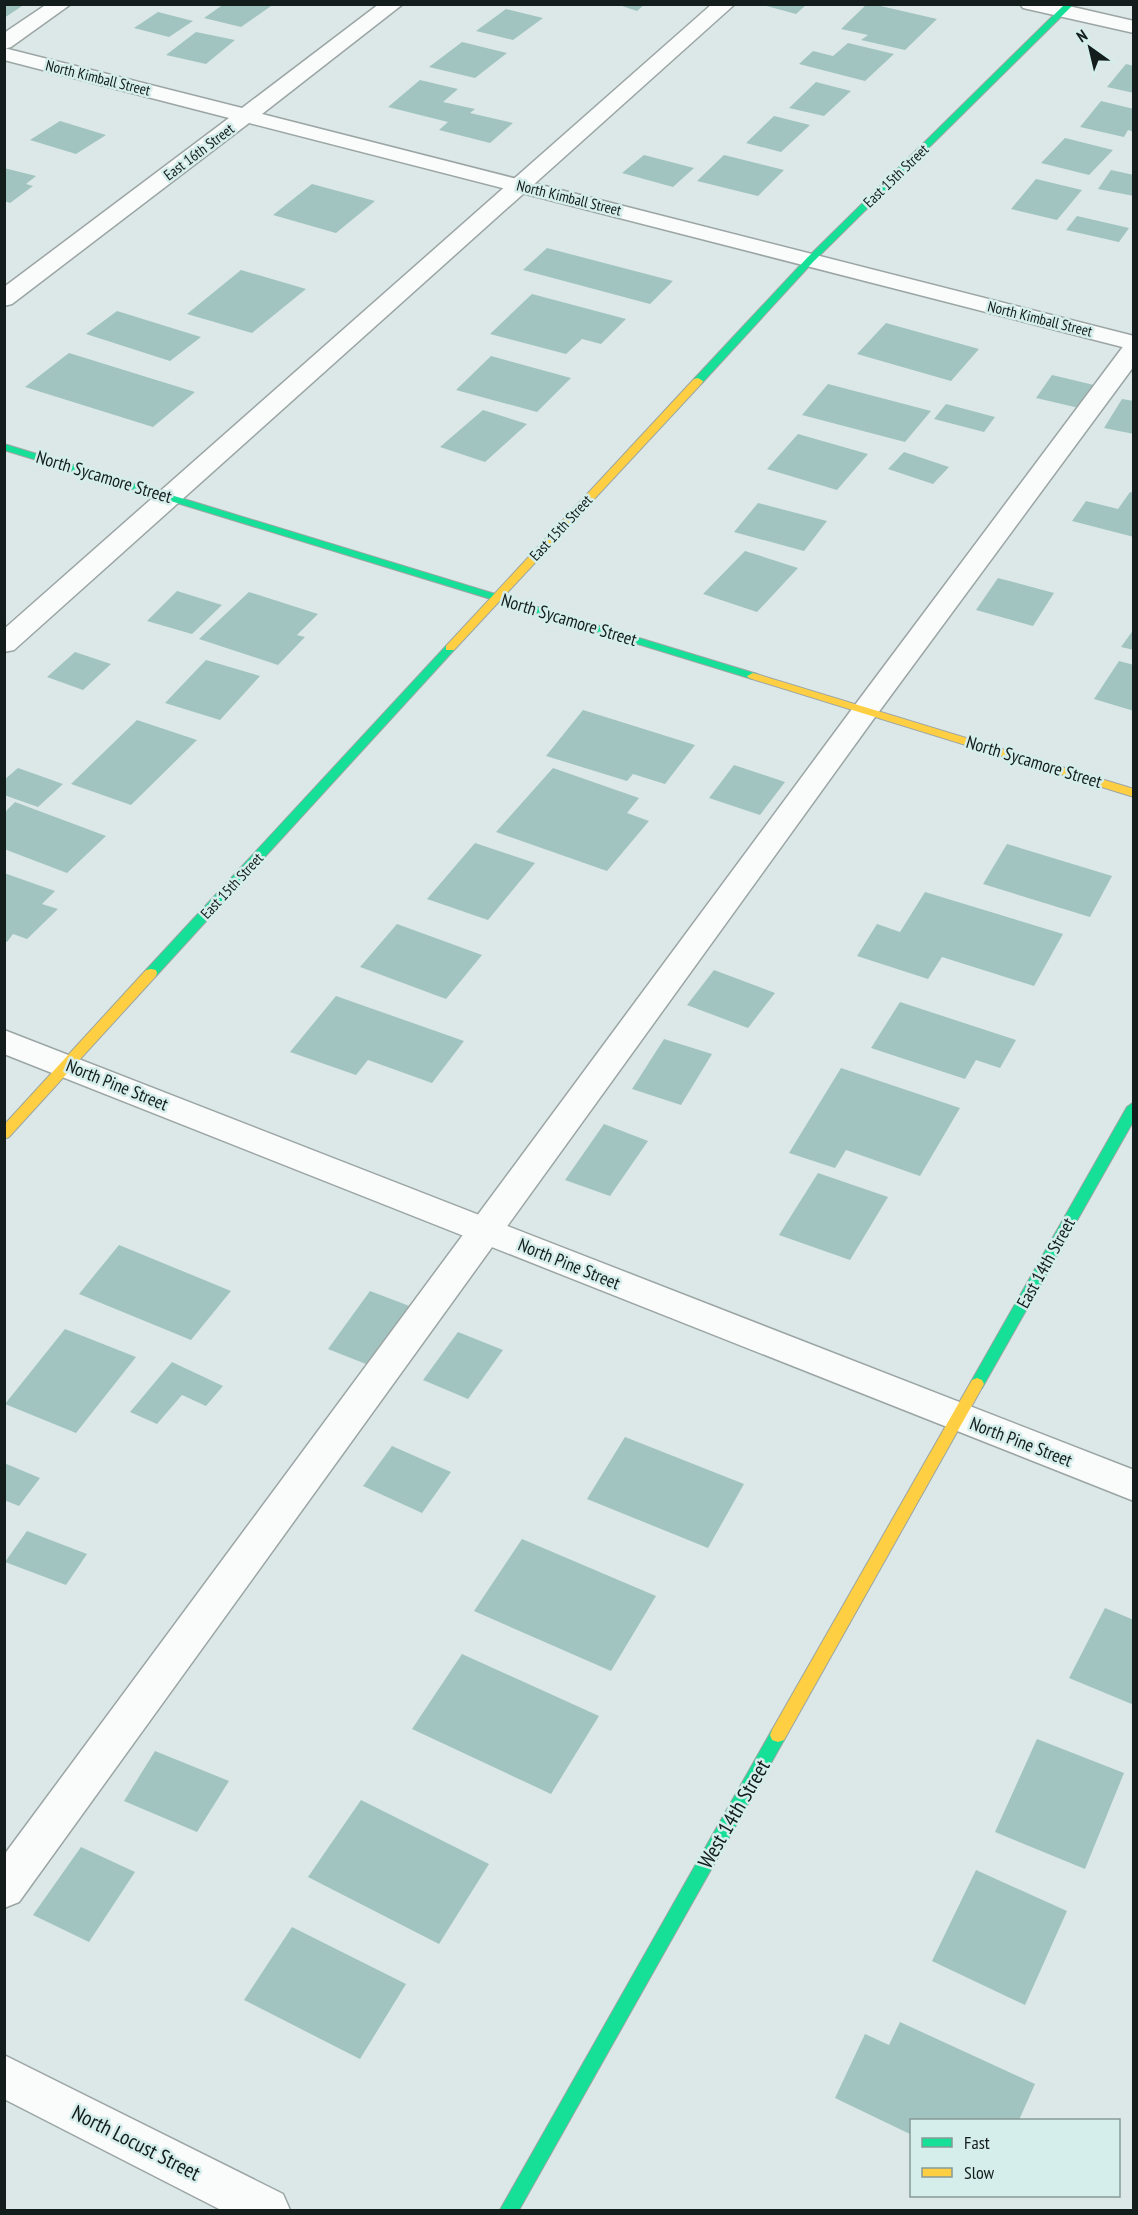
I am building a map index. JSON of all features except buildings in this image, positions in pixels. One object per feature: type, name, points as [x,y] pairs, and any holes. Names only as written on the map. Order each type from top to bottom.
[{"type":"street","points":[[4,43],[61,4]]},
{"type":"street","name":"East 16th Street","points":[[4,299],[393,4]]},
{"type":"street","points":[[4,644],[725,4]]},
{"type":"street","points":[[1030,4],[1066,8],[1134,27]]},
{"type":"street","name":"East 15th Street","points":[[4,1134],[810,260],[1066,8]]},
{"type":"street","name":"North Kimball Street","points":[[4,54],[1134,343]]},
{"type":"street","points":[[4,1889],[865,711],[1134,349]]},
{"type":"street","name":"North Sycamore Street","points":[[4,447],[1134,793]]},
{"type":"street","name":"North Pine Street","points":[[4,1041],[1134,1486]]},
{"type":"street","name":"East 14th Street","points":[[958,1418],[1134,1107]]},
{"type":"street","name":"West 14th Street","points":[[509,2211],[958,1418]]},
{"type":"street","name":"North Locust Street","points":[[4,2076],[267,2211]]},
{"type":"traffic: fast","points":[[698,381],[810,260],[1070,4]]},
{"type":"traffic: fast","points":[[4,447],[753,676]]},
{"type":"traffic: fast","points":[[151,973],[450,648]]},
{"type":"traffic: fast","points":[[977,1384],[1134,1107]]},
{"type":"traffic: fast","points":[[509,2210],[778,1735]]},
{"type":"traffic: slow","points":[[450,648],[698,381]]},
{"type":"traffic: slow","points":[[753,676],[1134,793]]},
{"type":"traffic: slow","points":[[4,1134],[151,973]]},
{"type":"traffic: slow","points":[[778,1735],[977,1384]]}]
